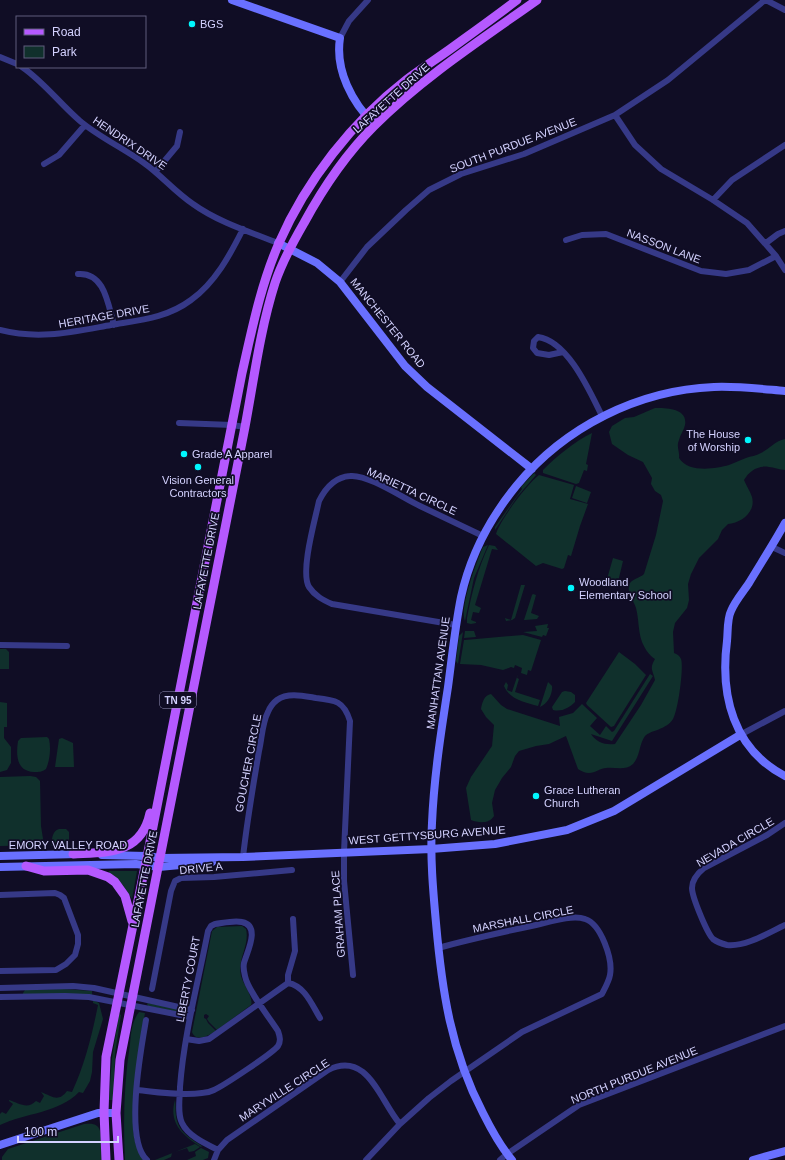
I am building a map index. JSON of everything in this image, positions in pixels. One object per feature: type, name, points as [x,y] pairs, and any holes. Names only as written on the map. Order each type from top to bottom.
[{"type":"main road","name":"LAFAYETTE DRIVE","points":[[106,1160],[104,1112],[106,1057],[134,926],[256,309],[278,244],[310,186],[340,145],[366,117],[407,80],[517,0]]},
{"type":"main road","name":"LAFAYETTE DRIVE","points":[[119,1160],[116,1113],[120,1060],[245,427],[263,326],[275,282],[290,248],[325,187],[353,149],[375,125],[431,76],[537,0]]},
{"type":"main road","points":[[73,854],[116,851],[133,842],[145,829],[150,815],[172,704],[180,690]]},
{"type":"main road","points":[[26,866],[44,871],[88,870],[108,877],[118,885],[125,896],[129,905],[134,926]]},
{"type":"street","points":[[232,0],[340,38]]},
{"type":"street","points":[[368,0],[348,21],[340,38],[339,57],[343,75],[352,95],[366,117],[375,125]]},
{"type":"street","points":[[766,0],[785,10]]},
{"type":"street","name":"SOUTH PURDUE AVENUE","points":[[340,282],[367,247],[429,190],[461,174],[524,154],[615,115],[668,80],[766,0]]},
{"type":"street","points":[[0,57],[16,64]]},
{"type":"street","name":"HENDRIX DRIVE","points":[[23,68],[37,78],[85,125],[156,171],[193,204],[206,212],[278,244]]},
{"type":"street","points":[[615,115],[635,145],[661,169],[713,200],[747,224],[776,256],[785,270]]},
{"type":"street","points":[[44,164],[59,156],[85,125]]},
{"type":"street","points":[[156,171],[177,146],[180,132]]},
{"type":"street","points":[[713,200],[732,180],[785,145]]},
{"type":"street","name":"HERITAGE DRIVE","points":[[0,330],[35,335],[52,335],[144,320],[164,314],[192,300],[202,290],[218,272],[243,229]]},
{"type":"street","points":[[766,244],[778,234],[785,231]]},
{"type":"street","name":"NASSON LANE","points":[[566,240],[582,235],[606,234],[701,271],[726,274],[749,270],[776,256]]},
{"type":"street","name":"MANCHESTER ROAD","points":[[278,244],[290,248],[317,263],[340,282],[405,366],[427,387],[532,469]]},
{"type":"street","points":[[78,274],[86,274],[96,279],[100,284],[114,325]]},
{"type":"street","points":[[563,352],[549,354],[537,353],[533,348],[534,341],[538,337],[541,338],[556,345],[569,357],[602,416]]},
{"type":"street","name":"MANHATTAN AVENUE","points":[[510,1157],[492,1132],[464,1072],[450,1023],[442,986],[431,849],[439,745],[456,625],[462,595],[470,567],[483,536],[508,496],[532,469],[562,441],[602,416],[624,406],[650,398],[691,389],[715,387],[785,391]]},
{"type":"street","points":[[179,423],[232,425],[245,427]]},
{"type":"street","name":"MARIETTA CIRCLE","points":[[456,625],[332,604],[316,596],[309,587],[306,578],[306,562],[318,501],[325,490],[336,480],[350,476],[359,477],[369,480],[419,506],[483,536]]},
{"type":"street","points":[[785,523],[772,547],[730,612],[724,659],[727,695],[740,735],[765,763],[785,776]]},
{"type":"street","points":[[772,547],[785,554]]},
{"type":"street","points":[[0,645],[67,646]]},
{"type":"street","name":"GOUCHER CIRCLE","points":[[243,857],[251,792],[267,713],[278,699],[286,696],[339,702],[348,714],[350,721],[344,852]]},
{"type":"street","points":[[740,735],[785,711]]},
{"type":"street","name":"WEST GETTYSBURG AVENUE","points":[[159,863],[186,865],[243,857],[431,849],[495,844],[567,830],[614,811],[740,735]]},
{"type":"street","name":"NEVADA CIRCLE","points":[[785,823],[767,835],[704,868],[698,873],[692,887],[692,895],[710,934],[725,945],[737,946],[785,925]]},
{"type":"street","name":"GRAHAM PLACE","points":[[344,852],[344,881],[353,975]]},
{"type":"street","name":"EMORY VALLEY ROAD","points":[[0,856],[73,854],[146,860],[159,863]]},
{"type":"street","name":"EMORY VALLEY ROAD","points":[[0,867],[136,864],[146,860]]},
{"type":"street","name":"DRIVE A","points":[[152,989],[171,891],[175,881],[181,878],[214,877],[292,870]]},
{"type":"street","points":[[0,895],[55,893],[60,895],[64,898],[79,939],[75,955],[66,964],[56,970],[0,971]]},
{"type":"street","name":"MARSHALL CIRCLE","points":[[366,1160],[400,1124],[429,1098],[522,1032],[602,994],[610,975],[609,956],[597,928],[585,919],[572,918],[469,939],[438,948]]},
{"type":"street","points":[[288,983],[288,975],[295,951],[293,919]]},
{"type":"street","name":"LIBERTY COURT","points":[[180,1093],[201,1094],[214,1090],[276,1048],[280,1042],[280,1036],[260,1003],[250,990],[244,974],[244,965],[251,940],[251,928],[241,922],[214,924],[209,928],[186,1039],[180,1093],[179,1109],[183,1125],[192,1134],[218,1150]]},
{"type":"street","points":[[260,1003],[288,983]]},
{"type":"street","points":[[288,983],[302,990],[320,1018]]},
{"type":"street","points":[[0,988],[73,986],[94,988],[119,998],[190,1017]]},
{"type":"street","points":[[0,997],[71,996],[119,998]]},
{"type":"street","points":[[131,1001],[192,1010]]},
{"type":"street","name":"LIBERTY COURT","points":[[186,1039],[199,1041],[209,1038],[260,1003]]},
{"type":"street","points":[[146,1020],[137,1090],[136,1111],[137,1137],[140,1151],[147,1160]]},
{"type":"street","name":"NORTH PURDUE AVENUE","points":[[500,1160],[510,1157],[579,1105],[785,1026]]},
{"type":"street","name":"MARYVILLE CIRCLE","points":[[214,1160],[218,1150],[227,1140],[328,1070],[339,1066],[354,1067],[367,1074],[400,1124]]},
{"type":"street","points":[[137,1090],[180,1093]]},
{"type":"street","points":[[0,1145],[98,1113],[116,1113]]},
{"type":"street","points":[[753,1160],[785,1151]]},
{"type":"green space","points":[[655,408],[675,410],[683,415],[685,425],[678,443],[679,458],[683,463],[689,466],[702,469],[717,468],[729,465],[759,454],[778,441],[785,439],[785,470],[771,467],[761,467],[754,469],[748,474],[744,480],[753,502],[750,512],[742,519],[728,524],[722,530],[718,539],[699,558],[691,574],[688,584],[689,600],[687,608],[675,623],[673,632],[674,653],[681,659],[682,671],[677,707],[670,723],[663,728],[651,732],[645,736],[637,758],[633,764],[624,768],[604,768],[589,773],[583,772],[578,769],[566,736],[549,744],[519,751],[515,756],[511,767],[495,790],[492,803],[494,816],[492,819],[487,822],[477,822],[471,820],[466,788],[471,777],[492,746],[494,725],[481,709],[487,696],[491,694],[507,709],[560,726],[559,717],[573,713],[582,704],[597,718],[590,726],[600,735],[606,726],[612,732],[614,731],[650,674],[653,676],[612,741],[591,734],[596,740],[602,743],[615,744],[641,705],[655,680],[652,667],[655,659],[647,652],[642,642],[638,616],[630,594],[629,585],[632,581],[644,574],[656,535],[663,501],[661,495],[655,491],[651,484],[652,478],[643,462],[628,455],[612,444],[609,432],[612,426],[625,418],[634,417]]},
{"type":"green space","points":[[592,433],[586,464],[588,465],[587,471],[584,470],[579,483],[576,484],[543,473],[543,470],[572,445]]},
{"type":"green space","points":[[534,473],[536,475],[517,497],[495,530],[495,527],[522,489],[521,487]]},
{"type":"green space","points":[[539,475],[574,485],[570,499],[588,504],[571,556],[568,555],[564,568],[562,569],[543,563],[536,566],[496,534],[514,503]]},
{"type":"green space","points":[[576,486],[591,492],[587,503],[572,498]]},
{"type":"green space","points":[[488,545],[474,578],[465,621],[464,606],[466,596],[483,547]]},
{"type":"green space","points":[[489,545],[495,546],[498,550],[492,549],[475,605],[481,608],[479,613],[473,612],[471,620],[476,623],[467,623],[476,580]]},
{"type":"green space","points":[[613,558],[623,561],[618,582],[607,579]]},
{"type":"green space","points":[[521,585],[525,585],[515,618],[512,620],[506,621],[505,618],[511,620]]},
{"type":"green space","points":[[532,595],[536,595],[531,613],[539,616],[537,619],[524,620]]},
{"type":"green space","points":[[548,624],[547,628],[549,628],[546,636],[543,635],[542,637],[523,632],[537,631],[535,626]]},
{"type":"green space","points":[[465,631],[474,631],[476,637],[464,638]]},
{"type":"green space","points":[[463,632],[458,664],[456,661],[459,636]]},
{"type":"green space","points":[[523,635],[541,640],[531,671],[528,670],[527,675],[521,673],[522,668],[515,665],[514,668],[511,667],[503,670],[481,665],[460,664],[464,640]]},
{"type":"green space","points":[[0,649],[6,649],[9,652],[9,669],[0,669]]},
{"type":"green space","points":[[619,652],[635,664],[646,675],[614,726],[611,727],[586,703]]},
{"type":"green space","points":[[518,674],[517,678],[519,679],[515,692],[540,700],[538,706],[518,700],[507,691],[504,686],[506,682],[508,685],[507,690],[512,692]]},
{"type":"green space","points":[[548,682],[552,686],[551,695],[548,701],[540,707]]},
{"type":"green space","points":[[562,692],[571,692],[575,695],[575,702],[565,709],[553,710],[552,707]]},
{"type":"green space","points":[[0,702],[7,703],[7,727],[4,727],[4,738],[11,747],[11,763],[7,770],[0,772]]},
{"type":"green space","points":[[47,737],[49,739],[50,750],[46,769],[40,772],[34,772],[24,769],[20,765],[17,757],[18,741],[21,738]]},
{"type":"green space","points":[[62,738],[73,743],[74,767],[55,767],[59,739]]},
{"type":"green space","points":[[0,777],[36,777],[40,781],[41,826],[44,845],[0,846]]},
{"type":"green space","points":[[59,829],[66,829],[69,832],[69,847],[51,846],[54,833]]},
{"type":"green space","points":[[109,871],[137,871],[132,899],[123,885],[109,873]]},
{"type":"green space","points":[[242,926],[246,929],[247,935],[240,970],[242,979],[252,1002],[251,1005],[217,1030],[207,1019],[209,1016],[206,1014],[204,1015],[204,1018],[216,1031],[200,1038],[196,1037],[192,1032],[212,931],[217,927]]},
{"type":"green space","points":[[63,989],[92,991],[92,995],[23,994],[25,990]]},
{"type":"green space","points":[[93,1000],[99,1003],[103,1019],[93,1052],[90,1081],[83,1093],[79,1092],[71,1099],[52,1109],[0,1125],[0,1114],[2,1112],[6,1114],[13,1104],[9,1100],[23,1105],[29,1105],[36,1101],[40,1103],[44,1096],[41,1092],[58,1098],[64,1095],[67,1091],[72,1092],[88,1049],[98,1005],[93,1003]]},
{"type":"green space","points":[[148,1003],[183,1010],[184,1012],[148,1006]]},
{"type":"green space","points":[[139,1012],[145,1013],[142,1029],[133,1123],[136,1145],[144,1160],[125,1160],[124,1116],[126,1073],[132,1027]]},
{"type":"green space","points":[[119,1014],[121,1015],[115,1054],[114,1100],[109,1100],[112,1058]]},
{"type":"green space","points":[[175,1100],[176,1116],[179,1126],[185,1134],[202,1146],[201,1147],[183,1134],[176,1123],[173,1108]]},
{"type":"green space","points":[[84,1124],[94,1124],[99,1128],[103,1160],[2,1160],[2,1157],[8,1149]]},
{"type":"green space","points":[[195,1144],[200,1147],[189,1152],[187,1148],[175,1152]]},
{"type":"green space","points":[[201,1148],[209,1152],[208,1158],[203,1160],[187,1160],[196,1156],[195,1152]]},
{"type":"green space","points":[[172,1153],[171,1157],[164,1160],[155,1160]]},
{"type":"place","name":"BGS","points":[[192,24]]},
{"type":"place","name":"The House of Worship","points":[[748,440]]},
{"type":"place","name":"Grade A Apparel","points":[[184,454]]},
{"type":"place","name":"Vision General Contractors","points":[[198,467]]},
{"type":"place","name":"Woodland Elementary School","points":[[571,588]]},
{"type":"place","name":"Grace Lutheran Church","points":[[536,796]]}]
